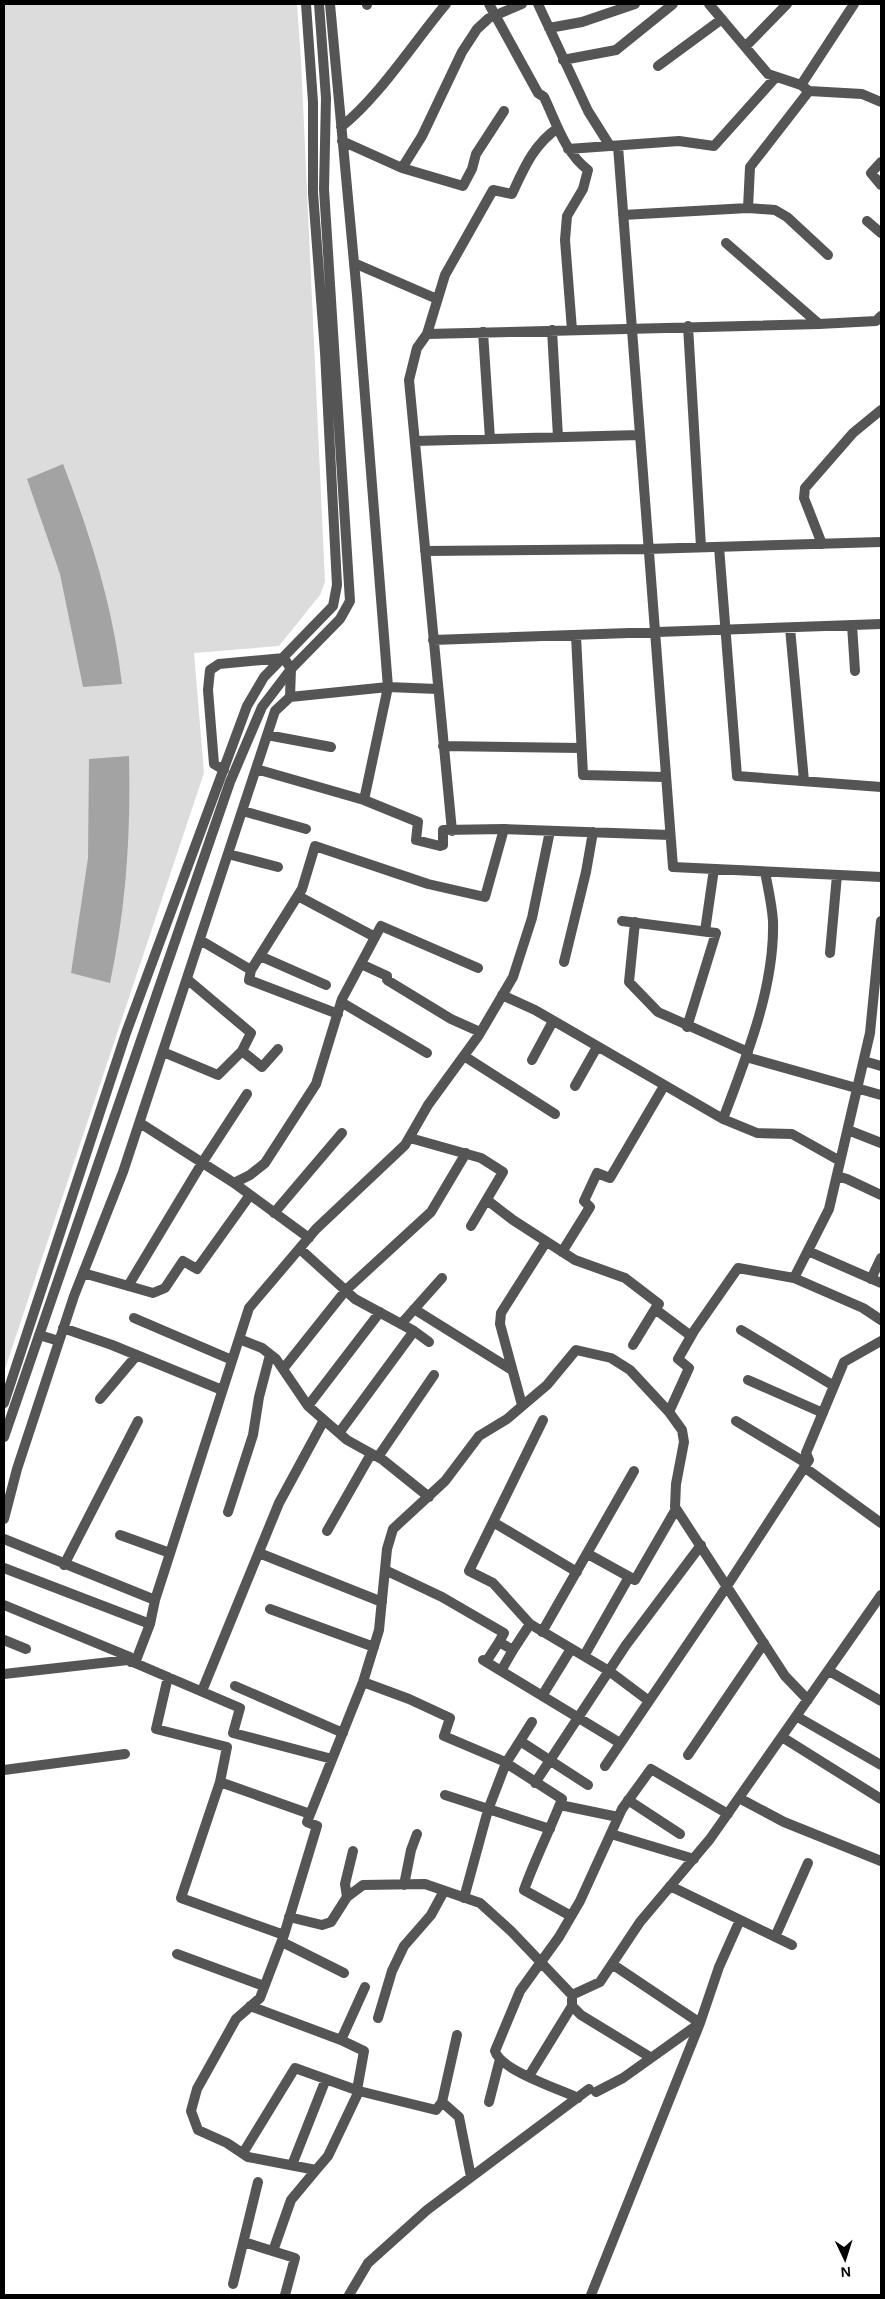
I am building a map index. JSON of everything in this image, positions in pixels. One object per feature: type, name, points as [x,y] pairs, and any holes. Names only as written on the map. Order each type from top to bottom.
[{"type":"street","points":[[4,1403],[126,1033],[247,706],[264,677],[333,606],[337,585],[325,352],[313,193],[313,102],[306,4]]},
{"type":"street","points":[[4,1437],[230,782],[262,706],[291,669],[340,619],[350,601],[324,189],[326,98],[319,4]]},
{"type":"street","points":[[330,4],[354,263],[388,687],[364,800]]},
{"type":"street","points":[[341,127],[350,120],[376,91],[446,4]]},
{"type":"street","points":[[489,4],[538,93],[544,97],[568,149],[578,162],[588,170],[584,189],[567,216],[565,240],[572,330]]},
{"type":"street","points":[[402,168],[422,136],[462,52],[477,29],[495,15],[522,4]]},
{"type":"street","points":[[538,4],[588,111],[614,146],[623,215],[638,435],[673,867],[881,877]]},
{"type":"street","points":[[549,28],[582,22],[635,4]]},
{"type":"street","points":[[563,60],[616,50],[673,4]]},
{"type":"street","points":[[709,4],[768,74],[805,88],[862,94],[881,101]]},
{"type":"street","points":[[746,46],[788,4]]},
{"type":"street","points":[[748,208],[750,167],[805,88],[854,4]]},
{"type":"street","points":[[658,66],[722,19]]},
{"type":"street","points":[[568,149],[679,141],[714,146],[776,77]]},
{"type":"street","points":[[342,141],[402,168],[463,186],[472,169],[476,154],[504,111]]},
{"type":"street","points":[[452,831],[409,380],[417,348],[427,334],[445,275],[493,190],[512,194],[539,143],[558,128]]},
{"type":"street","points":[[881,162],[870,173],[881,185]]},
{"type":"street","points":[[623,215],[748,208],[775,210],[786,217],[828,255]]},
{"type":"street","points":[[867,221],[881,234]]},
{"type":"street","points":[[726,243],[819,324]]},
{"type":"street","points":[[354,263],[437,299]]},
{"type":"street","points":[[427,334],[879,321]]},
{"type":"street","points":[[688,326],[701,547]]},
{"type":"street","points":[[552,330],[558,437]]},
{"type":"street","points":[[483,332],[490,439]]},
{"type":"street","points":[[822,544],[804,498],[805,488],[852,433],[881,410]]},
{"type":"street","points":[[415,441],[638,435]]},
{"type":"street","points":[[425,551],[647,549],[881,542]]},
{"type":"street","points":[[719,547],[737,776],[881,787]]},
{"type":"street","points":[[433,640],[881,624]]},
{"type":"street","points":[[852,625],[855,671]]},
{"type":"street","points":[[790,628],[804,781]]},
{"type":"street","points":[[576,636],[583,775],[665,777]]},
{"type":"street","points":[[284,658],[291,669],[290,697]]},
{"type":"street","points":[[224,770],[214,764],[208,690],[210,670],[219,664],[284,658]]},
{"type":"street","points":[[4,1519],[17,1470],[63,1328],[124,1172],[275,712],[290,697],[388,687],[437,689]]},
{"type":"street","points":[[267,735],[331,748]]},
{"type":"street","points":[[443,746],[582,748]]},
{"type":"street","points":[[256,769],[364,800],[418,822],[416,840],[440,846],[442,845],[443,830],[504,829],[670,835]]},
{"type":"street","points":[[243,810],[306,829]]},
{"type":"street","points":[[338,1014],[249,980],[251,970],[302,889],[315,846],[428,884],[485,897],[504,829]]},
{"type":"street","points":[[133,1663],[150,1624],[155,1600],[248,1308],[309,1238],[406,1145],[428,1105],[480,1032],[512,977],[532,918],[550,831]]},
{"type":"street","points":[[564,962],[586,872],[593,832]]},
{"type":"street","points":[[228,854],[278,867]]},
{"type":"street","points":[[705,931],[714,869]]},
{"type":"street","points":[[723,1119],[747,1055],[770,969],[772,921],[765,872]]},
{"type":"street","points":[[830,953],[837,875]]},
{"type":"street","points":[[298,896],[375,937]]},
{"type":"street","points":[[622,921],[716,933],[687,1027]]},
{"type":"street","points":[[794,1278],[829,1209],[857,1088],[877,1014],[881,921]]},
{"type":"street","points":[[636,922],[629,982],[658,1012],[747,1055],[881,1095]]},
{"type":"street","points":[[234,1184],[250,1175],[265,1163],[316,1084],[341,1002],[381,926],[478,968]]},
{"type":"street","points":[[200,940],[251,970]]},
{"type":"street","points":[[260,956],[326,985]]},
{"type":"street","points":[[361,964],[387,976],[387,980],[451,1018],[480,1032]]},
{"type":"street","points":[[163,1052],[218,1075],[242,1051],[251,1033],[187,979]]},
{"type":"street","points":[[502,995],[553,1021],[723,1119],[756,1133],[792,1134],[840,1161]]},
{"type":"street","points":[[341,1002],[427,1053]]},
{"type":"street","points":[[532,1060],[553,1021]]},
{"type":"street","points":[[575,1086],[597,1047]]},
{"type":"street","points":[[242,1051],[262,1068],[278,1049]]},
{"type":"street","points":[[464,1056],[555,1114]]},
{"type":"street","points":[[864,1061],[881,1066]]},
{"type":"street","points":[[562,1252],[590,1207],[584,1201],[598,1173],[610,1178],[664,1086]]},
{"type":"street","points":[[128,1286],[202,1163],[247,1094]]},
{"type":"street","points":[[140,1123],[234,1184],[309,1238]]},
{"type":"street","points":[[848,1130],[881,1143]]},
{"type":"street","points":[[274,1213],[342,1133]]},
{"type":"street","points":[[410,1138],[481,1158],[503,1172],[472,1226]]},
{"type":"street","points":[[283,1369],[346,1290],[431,1212],[466,1153]]},
{"type":"street","points":[[837,1176],[881,1195]]},
{"type":"street","points":[[83,1274],[153,1293],[164,1288],[183,1261],[197,1269],[250,1195]]},
{"type":"street","points":[[486,1200],[574,1260],[625,1278],[659,1304],[633,1344]]},
{"type":"street","points":[[522,1405],[500,1324],[501,1313],[546,1242]]},
{"type":"street","points":[[300,1249],[355,1299],[414,1331],[429,1342]]},
{"type":"street","points":[[808,1251],[881,1284]]},
{"type":"street","points":[[871,1279],[881,1258]]},
{"type":"street","points":[[670,1412],[689,1368],[678,1359],[691,1336],[738,1268],[794,1278],[863,1308],[881,1320]]},
{"type":"street","points":[[401,1324],[442,1278]]},
{"type":"street","points":[[655,1309],[691,1336]]},
{"type":"street","points":[[414,1310],[512,1370]]},
{"type":"street","points":[[308,1406],[380,1312]]},
{"type":"street","points":[[134,1318],[232,1360]]},
{"type":"street","points":[[63,1328],[222,1390]]},
{"type":"street","points":[[741,1330],[834,1386]]},
{"type":"street","points":[[339,1432],[414,1331]]},
{"type":"street","points":[[39,1335],[59,1341]]},
{"type":"street","points":[[239,1339],[270,1355],[283,1369],[308,1406],[324,1420],[429,1497]]},
{"type":"street","points":[[605,1766],[727,1586],[808,1460],[806,1453],[844,1362],[881,1341]]},
{"type":"street","points":[[316,2170],[248,2157],[198,2130],[191,2111],[196,2089],[236,2019],[260,1998],[283,1938],[318,1826],[307,1822],[363,1682],[379,1630],[385,1570],[392,1529],[445,1481],[479,1436],[507,1419],[547,1385],[576,1350],[611,1358],[630,1370],[670,1412],[682,1430],[684,1442],[676,1484],[676,1509],[635,1580],[588,1554]]},
{"type":"street","points":[[100,1398],[136,1355]]},
{"type":"street","points":[[228,1512],[253,1436],[259,1397],[270,1355]]},
{"type":"street","points":[[327,1531],[375,1456],[434,1375]]},
{"type":"street","points":[[748,1380],[823,1413]]},
{"type":"street","points":[[202,1691],[279,1503],[324,1420]]},
{"type":"street","points":[[543,1420],[468,1571],[493,1583],[530,1624],[609,1671],[649,1702]]},
{"type":"street","points":[[64,1565],[138,1421]]},
{"type":"street","points":[[736,1421],[805,1465],[881,1523]]},
{"type":"street","points":[[542,1632],[634,1471]]},
{"type":"street","points":[[676,1509],[785,1676],[808,1700]]},
{"type":"street","points":[[493,1522],[578,1572]]},
{"type":"street","points":[[120,1535],[170,1554]]},
{"type":"street","points":[[4,1539],[64,1565],[155,1600]]},
{"type":"street","points":[[535,1783],[609,1671],[701,1545]]},
{"type":"street","points":[[259,1553],[382,1602]]},
{"type":"street","points":[[4,1568],[150,1624]]},
{"type":"street","points":[[385,1570],[442,1596],[504,1633],[484,1661],[620,1743]]},
{"type":"street","points":[[584,1656],[629,1577]]},
{"type":"street","points":[[529,2076],[572,2000],[600,1982],[640,1922],[694,1859],[728,1814],[881,1595]]},
{"type":"street","points":[[4,1605],[130,1657],[133,1663]]},
{"type":"street","points":[[270,1609],[374,1648]]},
{"type":"street","points":[[501,1671],[530,1624]]},
{"type":"street","points":[[4,1640],[26,1649]]},
{"type":"street","points":[[499,1642],[513,1650]]},
{"type":"street","points":[[688,1755],[764,1643]]},
{"type":"street","points":[[542,1696],[571,1648]]},
{"type":"street","points":[[4,1674],[133,1663],[240,1708],[233,1733],[332,1759]]},
{"type":"street","points":[[829,1670],[881,1702]]},
{"type":"street","points":[[168,1677],[156,1729],[227,1747],[220,1782],[181,1898],[283,1938],[344,1973]]},
{"type":"street","points":[[363,1682],[409,1699],[450,1718],[444,1736],[506,1763],[562,1799],[541,1851],[535,1859],[524,1890],[571,1916]]},
{"type":"street","points":[[235,1686],[343,1733]]},
{"type":"street","points":[[796,1716],[881,1765]]},
{"type":"street","points":[[464,1898],[488,1810],[506,1763],[532,1722]]},
{"type":"street","points":[[782,1737],[881,1799]]},
{"type":"street","points":[[520,1741],[588,1785]]},
{"type":"street","points":[[4,1770],[125,1754]]},
{"type":"street","points":[[578,2098],[507,2066],[495,2051],[520,1991],[541,1963],[571,1916],[618,1817],[651,1769],[728,1814]]},
{"type":"street","points":[[220,1782],[310,1814]]},
{"type":"street","points":[[445,1795],[550,1829]]},
{"type":"street","points":[[739,1798],[784,1822],[881,1861]]},
{"type":"street","points":[[628,1800],[680,1834]]},
{"type":"street","points":[[560,1805],[618,1817]]},
{"type":"street","points":[[404,1885],[411,1850],[417,1834]]},
{"type":"street","points":[[611,1834],[694,1859]]},
{"type":"street","points":[[347,1896],[345,1884],[353,1851]]},
{"type":"street","points":[[775,1937],[808,1863]]},
{"type":"street","points":[[289,1917],[322,1925],[331,1922],[347,1896],[363,1885],[425,1884],[480,1903],[541,1963],[572,2000],[581,2015],[650,2057]]},
{"type":"street","points":[[670,1886],[792,1945]]},
{"type":"street","points":[[378,2018],[392,1971],[404,1946],[431,1915],[444,1891]]},
{"type":"street","points":[[591,2295],[700,2023],[719,1967],[740,1920]]},
{"type":"street","points":[[177,1954],[264,1986]]},
{"type":"street","points":[[612,1964],[700,2023]]},
{"type":"street","points":[[342,2040],[365,1987]]},
{"type":"street","points":[[250,2006],[342,2040],[364,2051],[358,2090],[328,2156],[291,2200],[273,2252]]},
{"type":"street","points":[[349,2295],[368,2263],[426,2210],[578,2098],[623,2078],[700,2023]]},
{"type":"street","points":[[243,2153],[295,2068],[358,2090],[436,2110],[442,2102],[457,2035]]},
{"type":"street","points":[[489,2102],[500,2059]]},
{"type":"street","points":[[292,2165],[326,2079]]},
{"type":"street","points":[[442,2102],[459,2117],[471,2177]]},
{"type":"street","points":[[233,2284],[258,2182]]},
{"type":"street","points":[[244,2242],[295,2258],[285,2295]]},
{"type":"shaded area","points":[[4,4],[297,4],[325,582],[320,595],[279,646],[194,653],[204,773],[4,1372]]},
{"type":"shaded area","points":[[63,464],[100,572],[113,627],[122,684],[83,687],[60,574],[27,479]]},
{"type":"shaded area","points":[[129,756],[129,814],[124,899],[110,983],[71,973],[88,858],[89,759]]}]
